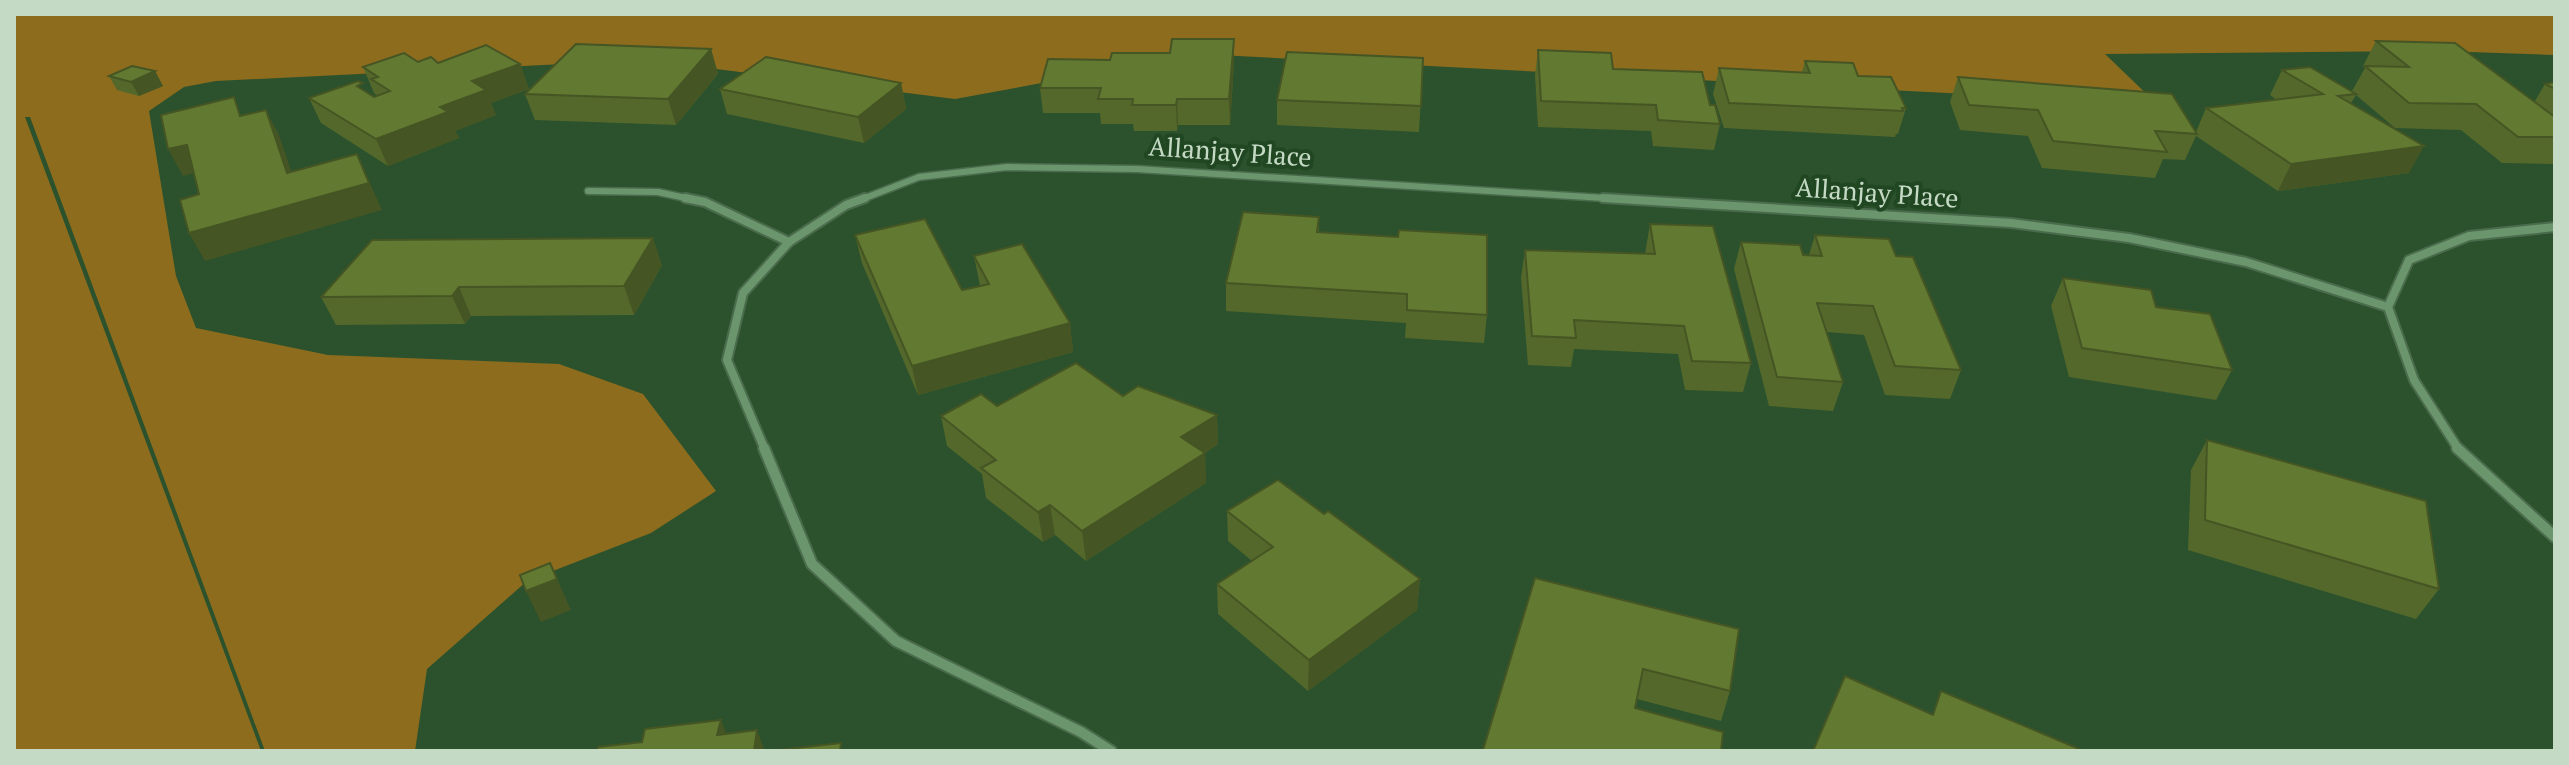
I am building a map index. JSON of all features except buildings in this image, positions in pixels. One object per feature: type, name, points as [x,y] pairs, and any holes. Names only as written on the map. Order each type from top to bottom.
[{"type":"street","name":"Allanjay Place","points":[[1111,751],[1081,732],[896,641],[812,564],[727,360],[743,293],[789,242],[846,205],[919,177],[1007,167],[1137,169],[2011,223],[2129,238],[2246,262],[2388,307]]},
{"type":"street","points":[[588,191],[658,192],[705,202],[789,242]]},
{"type":"street","points":[[2555,227],[2469,236],[2409,260],[2388,307],[2414,380],[2452,444],[2555,537]]},
{"type":"shaded area","points":[[14,14],[2555,14],[2555,55],[2470,52],[2459,57],[2420,51],[2105,54],[2157,104],[1199,54],[955,99],[644,60],[216,81],[184,87],[149,111],[176,276],[196,328],[328,355],[559,364],[643,394],[716,491],[651,533],[527,581],[427,669],[415,751],[265,751],[30,117],[25,117],[261,751],[14,751]]}]
